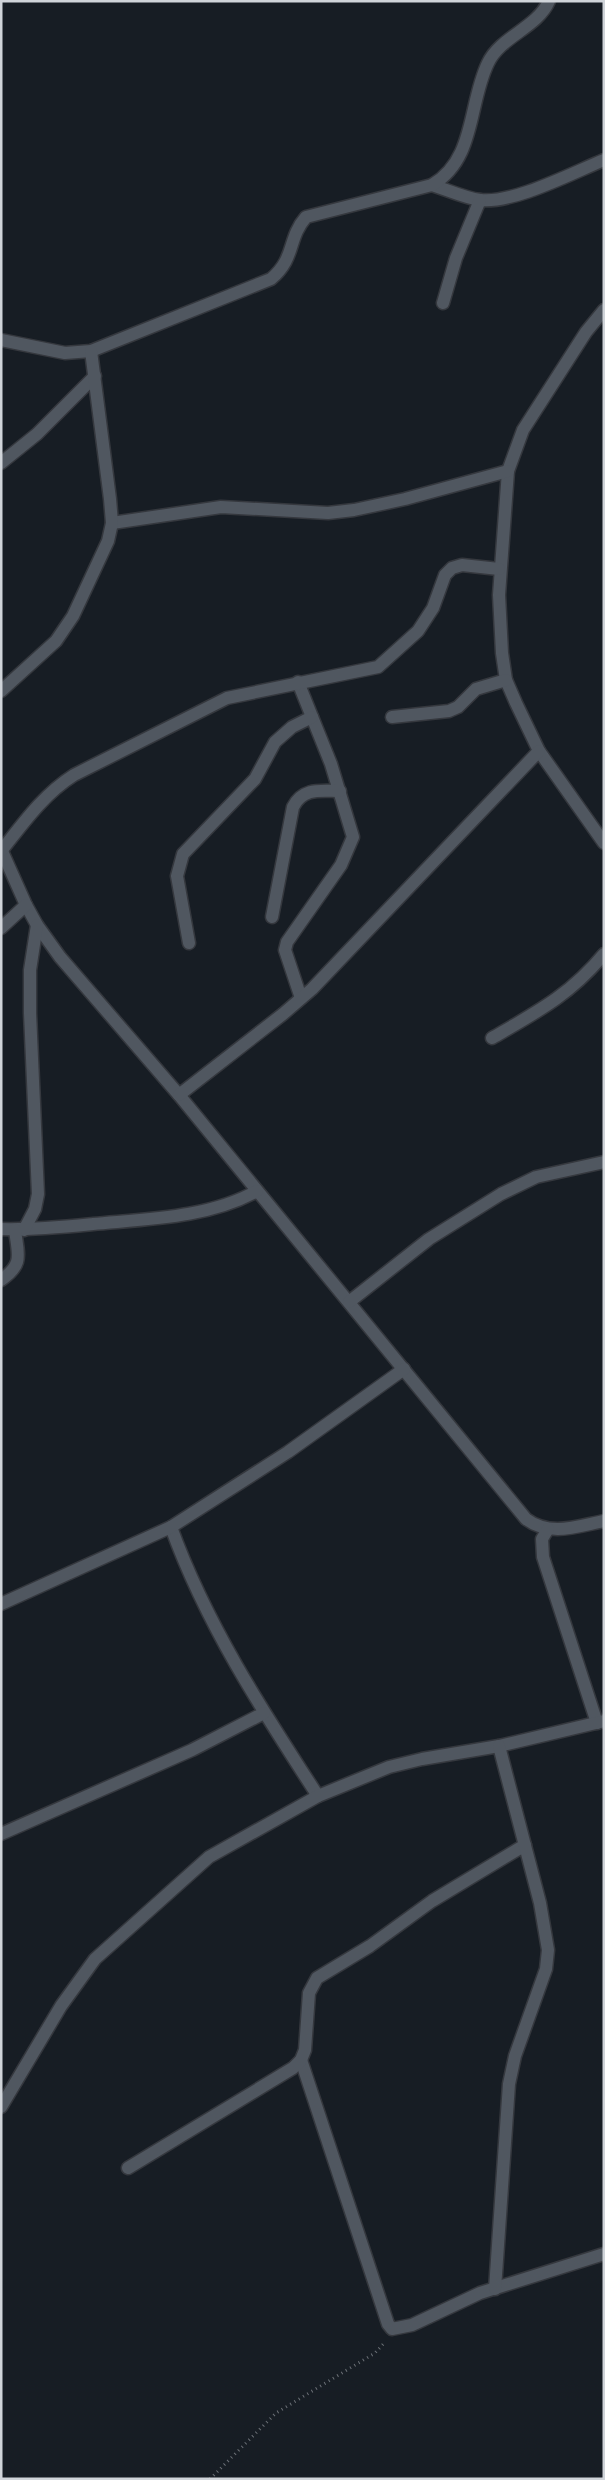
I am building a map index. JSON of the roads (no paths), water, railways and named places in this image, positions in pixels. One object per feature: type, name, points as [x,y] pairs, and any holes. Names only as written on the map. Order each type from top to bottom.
[{"type":"street","points":[[1,340],[65,353],[91,351],[271,278],[281,270],[289,259],[297,228],[306,217],[432,185],[447,176],[458,160],[467,138],[480,85],[488,63],[501,46],[536,18],[549,1]]},
{"type":"street","points":[[432,185],[480,200],[498,200],[604,160]]},
{"type":"street","points":[[443,303],[456,258],[480,200]]},
{"type":"street","points":[[604,310],[586,332],[523,430],[508,471],[499,569],[502,653],[506,680],[539,751],[604,843]]},
{"type":"street","points":[[1,691],[56,640],[72,616],[108,541],[112,523],[91,351]]},
{"type":"street","points":[[1,463],[37,434],[95,376]]},
{"type":"street","points":[[112,523],[221,507],[328,513],[354,510],[405,499],[508,471]]},
{"type":"street","points":[[499,569],[462,565],[452,568],[446,575],[433,608],[418,631],[378,666],[227,698],[74,775],[57,786],[42,800],[1,850],[37,925],[60,957],[179,1095],[526,1519],[536,1526],[548,1529],[559,1529],[604,1521]]},
{"type":"street","points":[[392,717],[449,711],[458,707],[476,689],[506,680]]},
{"type":"street","points":[[298,682],[340,791],[354,837],[341,865],[287,942],[284,950],[301,998]]},
{"type":"street","points":[[189,943],[177,876],[183,854],[255,779],[275,742],[292,727],[312,717]]},
{"type":"street","points":[[179,1095],[301,998],[539,751]]},
{"type":"street","points":[[272,917],[294,807],[298,798],[305,792],[340,791]]},
{"type":"street","points":[[1,928],[26,905]]},
{"type":"street","points":[[1,1280],[16,1268],[19,1260],[19,1230],[35,1209],[38,1194],[30,1013],[30,970],[37,925]]},
{"type":"street","points":[[492,1038],[566,994],[587,975],[604,954]]},
{"type":"street","points":[[349,1302],[428,1239],[501,1194],[536,1177],[604,1162]]},
{"type":"street","points":[[1,1229],[19,1230],[155,1218],[237,1202],[257,1191]]},
{"type":"street","points":[[1,1604],[172,1527],[288,1452],[404,1368]]},
{"type":"street","points":[[172,1527],[198,1595],[264,1713],[318,1796]]},
{"type":"street","points":[[1,2106],[61,2006],[95,1959],[111,1942],[209,1857],[318,1796],[404,1762],[499,1746],[600,1722],[543,1557],[542,1539],[548,1529]]},
{"type":"street","points":[[1,1834],[192,1750],[264,1713]]},
{"type":"street","points":[[495,2289],[509,2084],[516,2056],[548,1960],[540,1903],[499,1746]]},
{"type":"street","points":[[128,2168],[294,2068],[301,2060],[305,2050],[309,1993],[317,1978],[370,1946],[432,1901],[525,1845]]},
{"type":"street","points":[[301,2060],[388,2324],[392,2329],[412,2326],[495,2289],[604,2254]]}]
